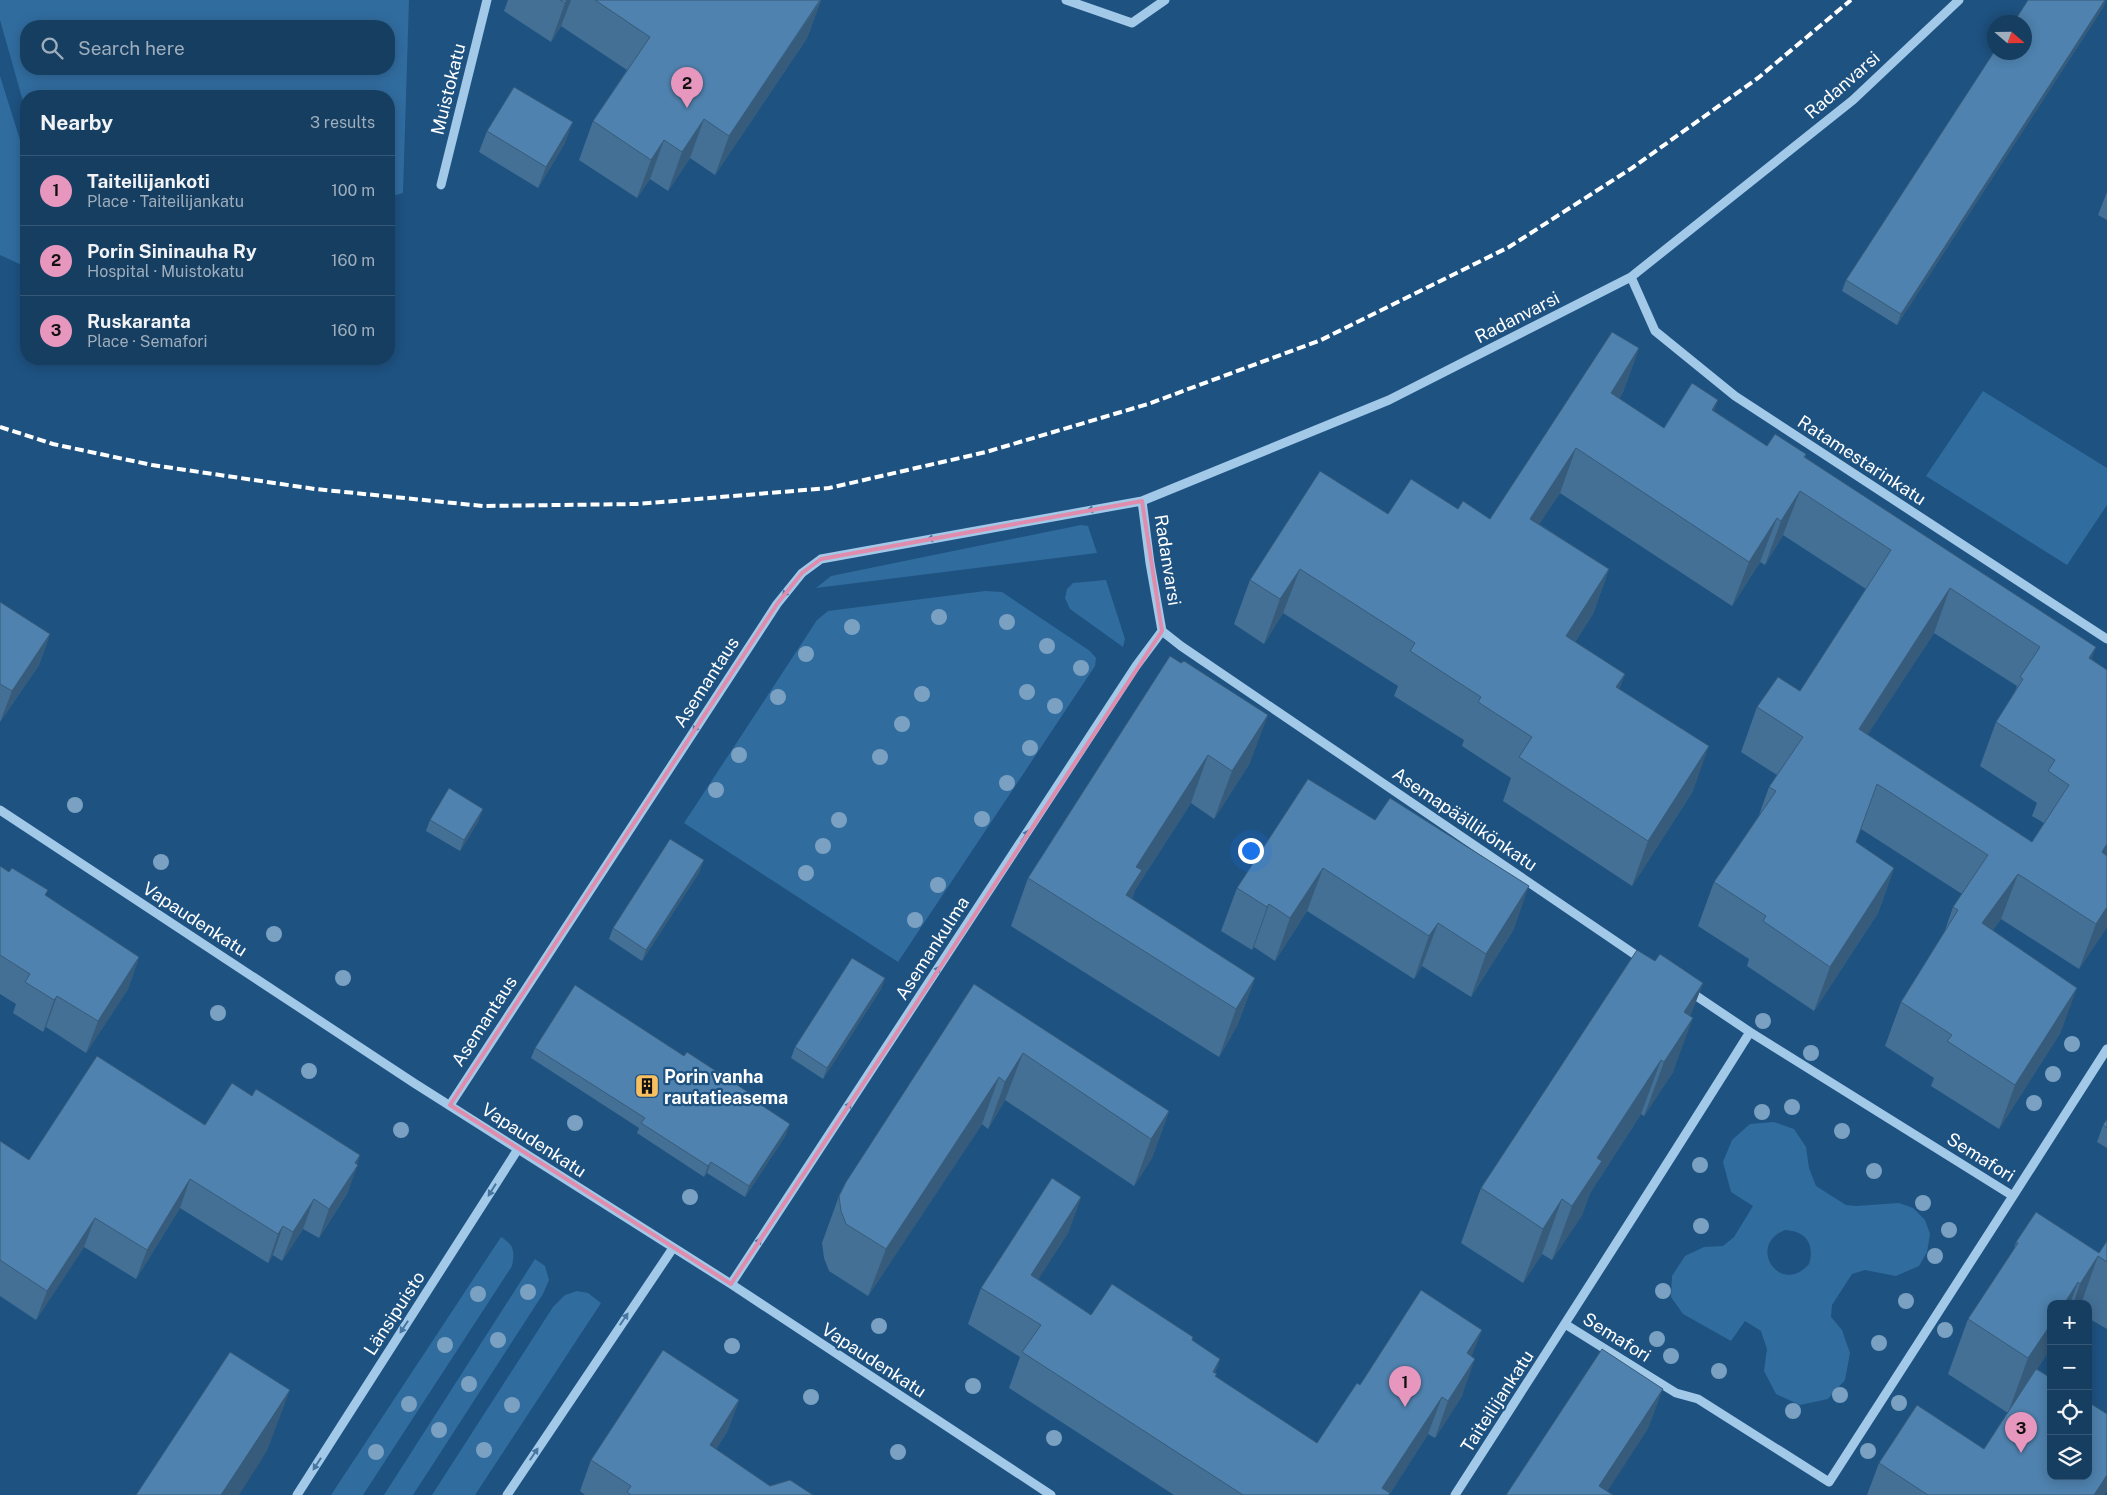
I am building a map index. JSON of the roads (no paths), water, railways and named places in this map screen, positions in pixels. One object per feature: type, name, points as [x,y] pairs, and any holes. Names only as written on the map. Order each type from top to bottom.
[{"type":"street","name":"Muistokatu","points":[[441,185],[487,0]]},
{"type":"street","points":[[1066,0],[1132,23],[1165,0]]},
{"type":"street","name":"Radanvarsi","points":[[1162,631],[1150,563],[1142,501],[1389,400],[1631,277],[1853,100],[1959,0]]},
{"type":"street","name":"Ratamestarinkatu","points":[[1631,277],[1655,331],[1735,396],[2107,639]]},
{"type":"street","name":"Asemantaus","points":[[450,1105],[777,604],[802,573],[821,558],[1142,501]]},
{"type":"street","name":"Asemapäällikönkatu","points":[[1162,631],[1180,646],[1651,965]]},
{"type":"street","name":"Asemankulma","points":[[730,1284],[1125,682],[1162,631]]},
{"type":"street","name":"Vapaudenkatu","points":[[0,810],[450,1105],[730,1284],[1052,1495]]},
{"type":"street","points":[[1684,988],[1750,1032]]},
{"type":"street","name":"Semafori","points":[[1750,1032],[2012,1196],[1829,1482],[1698,1399],[1676,1393],[1565,1324],[1750,1032]]},
{"type":"street","points":[[2012,1196],[2107,1049]]},
{"type":"street","name":"Länsipuisto","points":[[297,1495],[518,1149]]},
{"type":"street","points":[[507,1495],[673,1248]]},
{"type":"street","name":"Taiteilijankatu","points":[[1456,1495],[1565,1324]]},
{"type":"railway","points":[[0,427],[53,444],[152,465],[315,489],[483,506],[637,504],[829,488],[986,452],[1148,404],[1321,340],[1509,247],[1632,168],[1758,78],[1851,0]]},
{"type":"place","name":"Porin Sininauha Ry","points":[[687,108]]},
{"type":"place","name":"Porin vanha rautatieasema","points":[[647,1086]]},
{"type":"place","name":"Taiteilijankoti","points":[[1405,1407]]},
{"type":"place","name":"Ruskaranta","points":[[2021,1453]]}]
